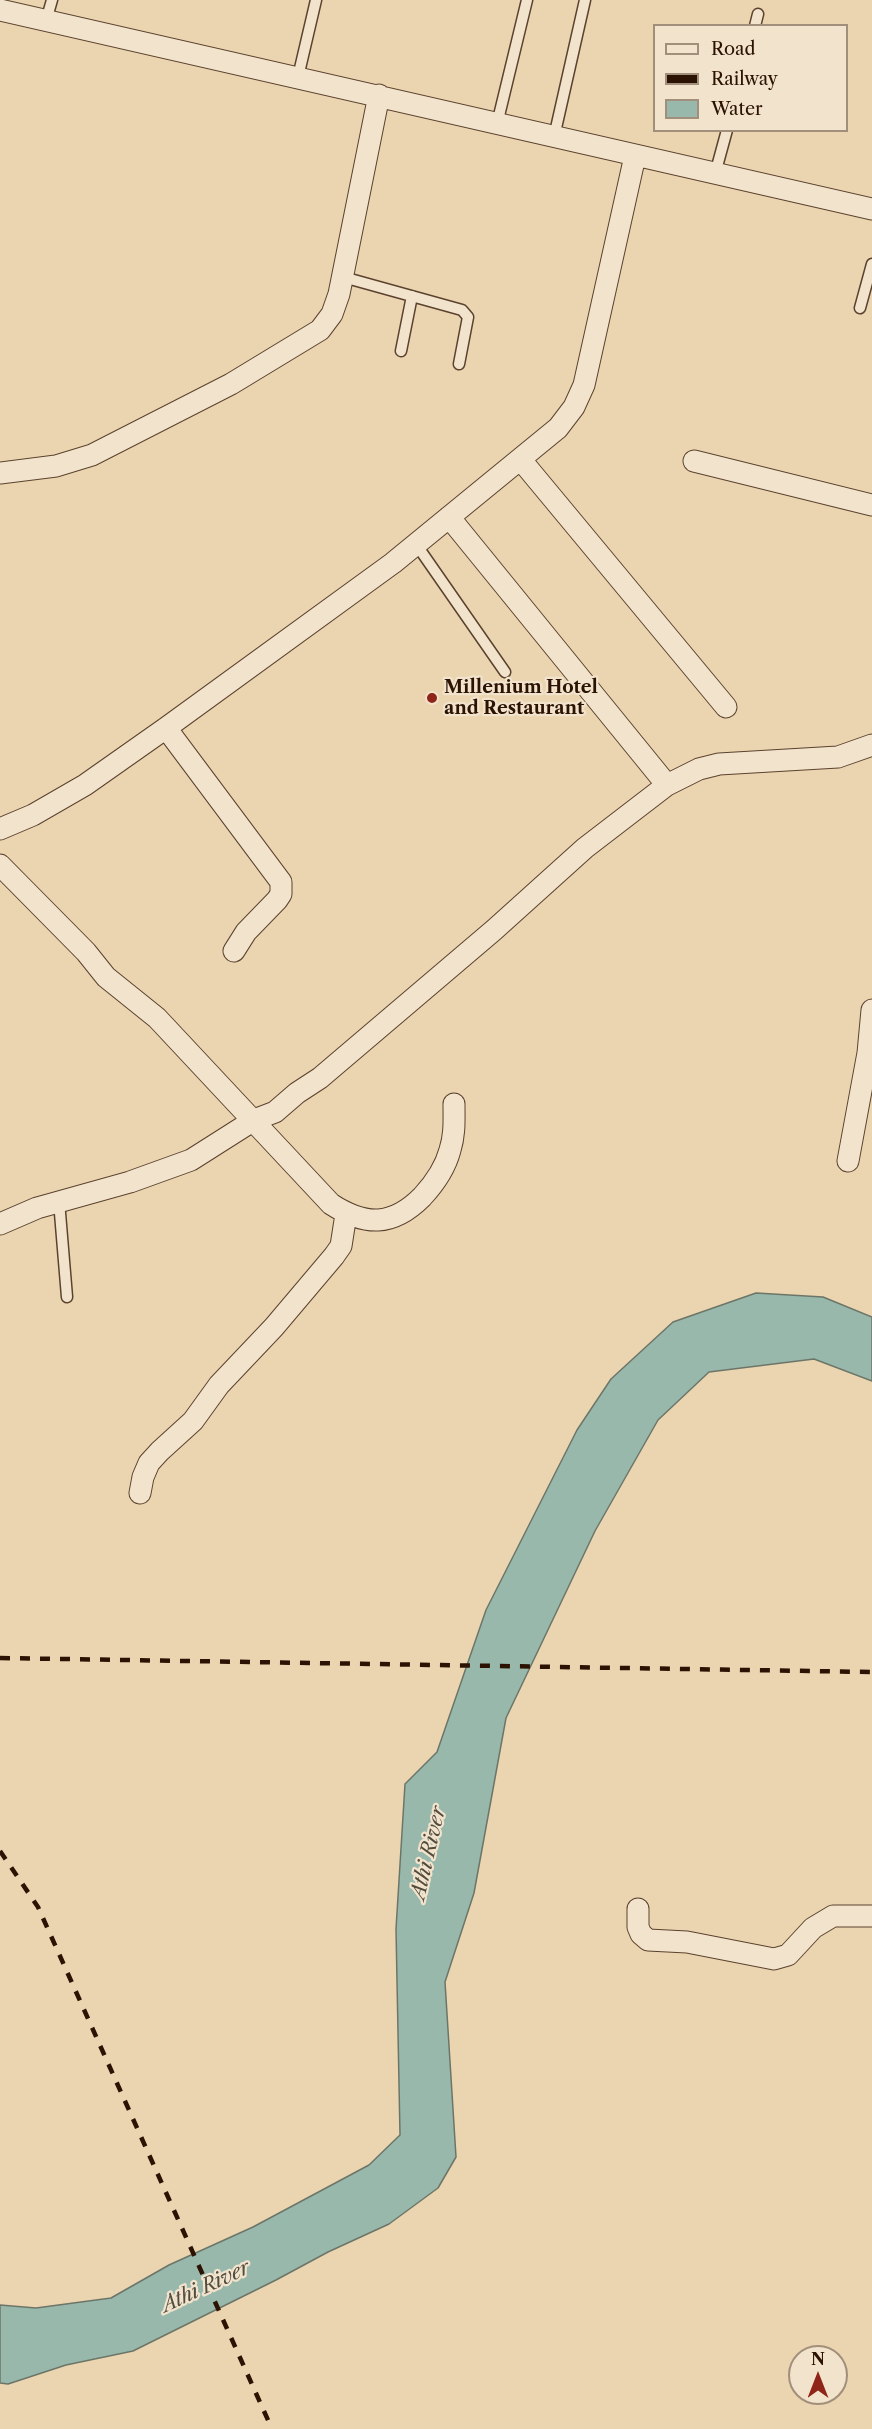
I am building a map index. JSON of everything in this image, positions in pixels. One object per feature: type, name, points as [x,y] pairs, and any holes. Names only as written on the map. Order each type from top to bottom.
[{"type":"street","points":[[6,7],[46,21],[872,209]]},
{"type":"street","points":[[0,473],[56,466],[92,455],[231,384],[320,330],[332,314],[343,277],[379,95]]},
{"type":"street","points":[[0,829],[33,815],[85,785],[166,728],[393,563],[558,428],[574,407],[584,385],[635,156]]},
{"type":"street","points":[[521,460],[726,707]]},
{"type":"street","points":[[694,461],[872,505]]},
{"type":"street","points":[[449,517],[667,785]]},
{"type":"street","points":[[166,728],[281,882],[281,894],[278,900],[246,932],[234,951]]},
{"type":"street","points":[[0,1224],[37,1208],[130,1182],[183,1163],[254,1120],[275,1112],[297,1093],[320,1078],[494,930],[585,848],[667,785],[699,769],[718,765],[837,758],[872,745]]},
{"type":"street","points":[[0,865],[86,952],[106,977],[157,1018],[330,1204],[346,1214],[372,1221],[386,1219],[402,1214],[416,1202],[442,1173],[454,1131],[454,1104]]},
{"type":"street","points":[[848,1161],[868,1053],[872,1010]]},
{"type":"street","points":[[140,1493],[149,1463],[160,1450],[193,1421],[219,1385],[281,1319],[334,1256],[341,1246],[346,1214]]},
{"type":"street","points":[[638,1910],[638,1927],[641,1934],[648,1940],[687,1942],[774,1959],[788,1955],[813,1928],[833,1916],[872,1916]]},
{"type":"lane","points":[[46,21],[52,0]]},
{"type":"lane","points":[[298,77],[316,0]]},
{"type":"lane","points":[[497,124],[526,0]]},
{"type":"lane","points":[[554,137],[585,0]]},
{"type":"lane","points":[[756,24],[758,14]]},
{"type":"lane","points":[[715,174],[726,132]]},
{"type":"lane","points":[[860,308],[872,264]]},
{"type":"lane","points":[[343,277],[462,310],[468,318],[459,364]]},
{"type":"lane","points":[[400,351],[412,296]]},
{"type":"lane","points":[[416,544],[505,672]]},
{"type":"lane","points":[[59,1201],[67,1297]]},
{"type":"water","name":"Athi River","points":[[756,1293],[823,1297],[872,1317],[872,1381],[814,1359],[709,1372],[658,1420],[595,1531],[506,1718],[474,1893],[445,1982],[456,2157],[438,2188],[389,2224],[328,2252],[133,2351],[66,2365],[8,2384],[0,2383],[0,2305],[36,2308],[111,2298],[169,2265],[253,2227],[369,2165],[400,2135],[396,1929],[405,1784],[437,1752],[486,1610],[577,1430],[611,1379],[673,1322]]},
{"type":"railway","points":[[0,1658],[872,1672]]},
{"type":"railway","points":[[0,1851],[38,1907],[272,2429]]},
{"type":"place","name":"Millenium Hotel and Restaurant","points":[[432,698]]}]
